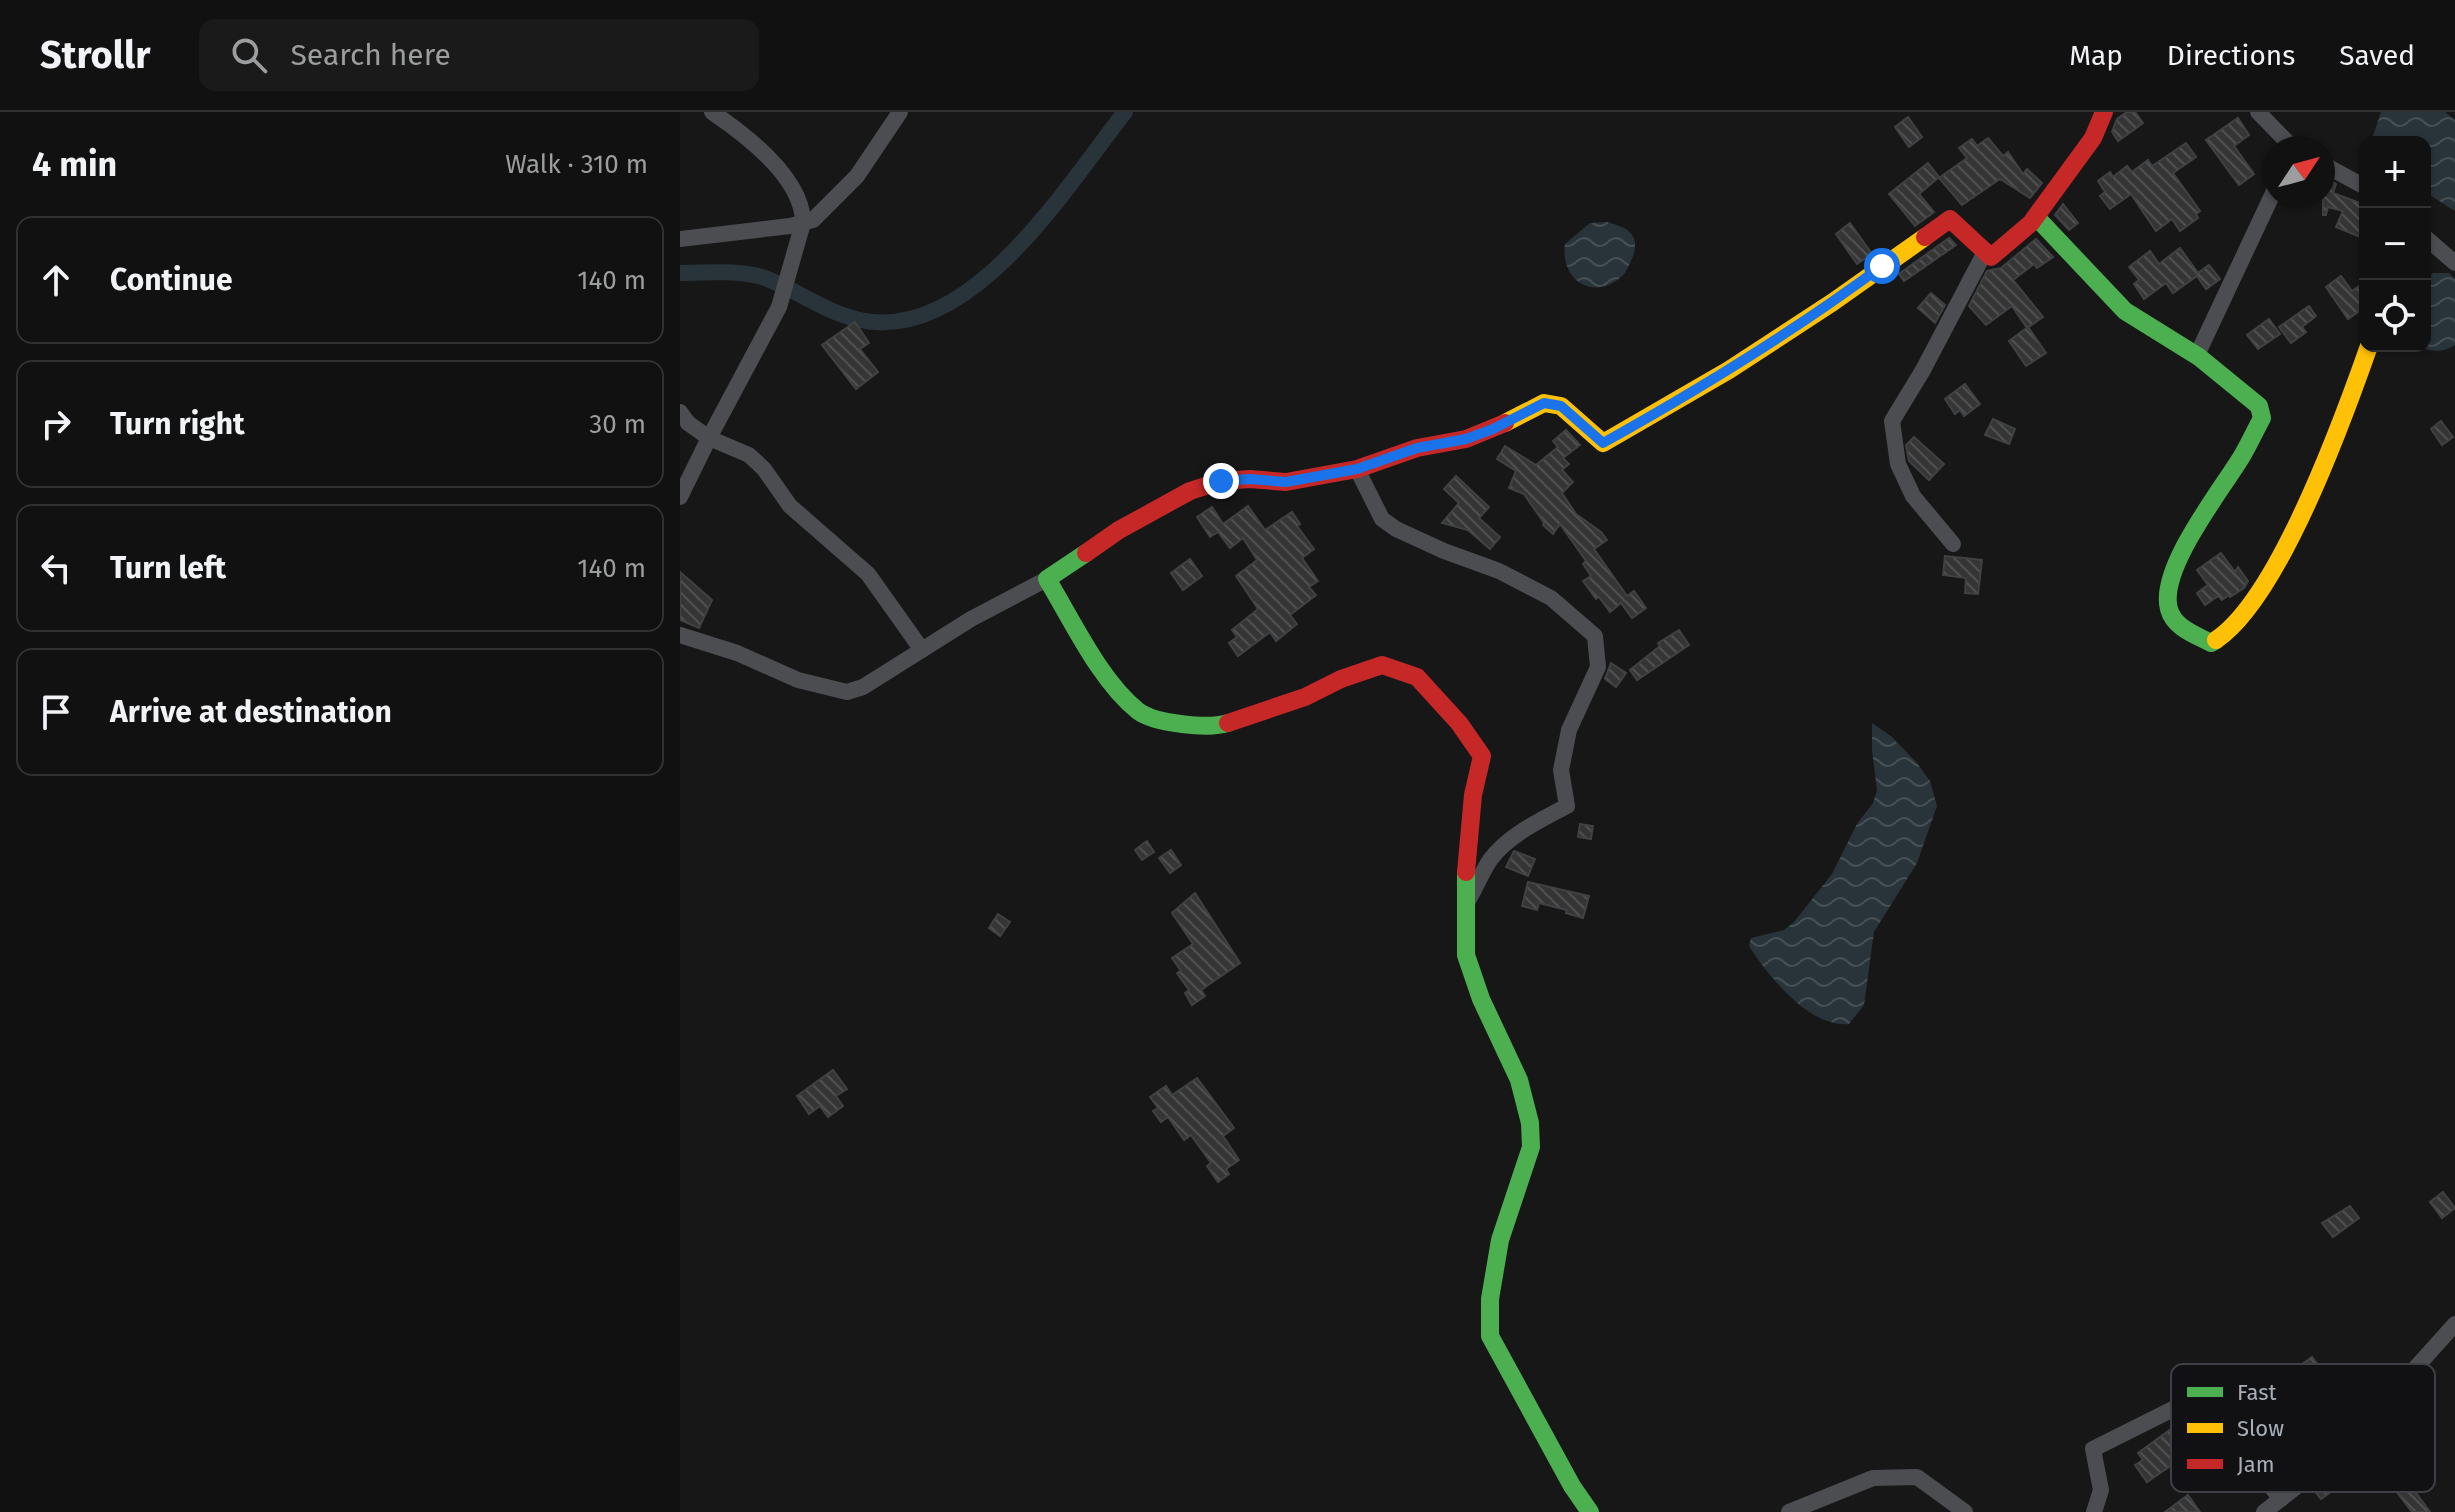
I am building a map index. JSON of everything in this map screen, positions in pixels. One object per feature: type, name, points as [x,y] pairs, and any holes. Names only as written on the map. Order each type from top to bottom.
[{"type":"street","points":[[680,497],[779,307],[803,223],[803,210],[789,182],[748,137],[712,112]]},
{"type":"street","points":[[680,239],[813,220],[848,186],[900,112]]},
{"type":"street","points":[[680,635],[737,653],[798,680],[847,692],[863,687],[971,619],[1047,579],[1119,530],[1190,491],[1221,481],[1250,479],[1286,482],[1357,469],[1417,448],[1466,439],[1544,403],[1561,406],[1603,443],[1729,370],[1833,302],[1950,219],[1991,257],[2036,217],[2093,138],[2104,112]]},
{"type":"street","points":[[2258,112],[2281,136]]},
{"type":"street","points":[[2335,171],[2359,184]]},
{"type":"street","points":[[2197,355],[2266,208]]},
{"type":"street","points":[[2036,217],[2125,311],[2197,355],[2259,406],[2262,418],[2242,456],[2190,537],[2168,583],[2167,607],[2180,628],[2211,643],[2230,630],[2255,599],[2286,543],[2312,494],[2367,352]]},
{"type":"street","points":[[2431,244],[2455,263]]},
{"type":"street","points":[[1953,544],[1913,496],[1898,464],[1892,421],[1923,370],[1985,252]]},
{"type":"street","points":[[680,412],[688,423],[709,438],[749,455],[764,469],[790,506],[868,574],[922,650]]},
{"type":"street","points":[[1357,469],[1382,519],[1396,529],[1499,571],[1551,598],[1595,636],[1598,667],[1569,730],[1561,770],[1567,806],[1538,821],[1506,844],[1490,860],[1466,904]]},
{"type":"street","points":[[1047,579],[1107,677],[1140,713],[1183,725],[1218,726],[1305,697],[1341,679],[1382,665],[1417,677],[1459,723],[1482,756],[1473,795],[1466,864],[1466,955],[1481,999],[1519,1080],[1530,1123],[1531,1147],[1500,1240],[1490,1299],[1490,1336],[1572,1486],[1590,1512]]},
{"type":"street","points":[[2419,1364],[2455,1324]]},
{"type":"street","points":[[2094,1512],[2101,1490],[2093,1449],[2171,1410]]},
{"type":"street","points":[[1789,1512],[1873,1478],[1917,1477],[1965,1512]]},
{"type":"street","points":[[2275,1492],[2281,1499]]},
{"type":"street","points":[[2264,1512],[2290,1492]]},
{"type":"water","points":[[2381,112],[2445,112],[2455,120],[2455,211],[2431,196],[2431,136],[2373,136]]},
{"type":"water","points":[[1607,222],[1632,234],[1634,252],[1621,277],[1611,284],[1590,287],[1573,277],[1565,257],[1565,244],[1590,223]]},
{"type":"water","points":[[2449,273],[2455,279],[2455,345],[2441,350],[2431,350],[2431,275]]},
{"type":"water","points":[[1872,723],[1892,737],[1917,763],[1930,781],[1937,806],[1917,863],[1874,932],[1864,1005],[1849,1024],[1834,1023],[1820,1018],[1792,998],[1749,946],[1751,938],[1784,930],[1794,922],[1832,874],[1857,824],[1873,803],[1877,790]]},
{"type":"building","points":[[2127,112],[2135,112],[2143,123],[2118,141],[2112,132],[2117,119]]},
{"type":"building","points":[[1908,117],[1922,137],[1909,147],[1895,127]]},
{"type":"building","points":[[2238,118],[2249,135],[2234,146],[2254,174],[2239,185],[2206,140]]},
{"type":"building","points":[[1988,138],[2003,156],[2008,152],[2023,174],[2027,169],[2042,183],[2030,198],[2000,179],[1962,205],[1939,178],[1967,158],[1959,148],[1972,139],[1977,146]]},
{"type":"building","points":[[2186,143],[2196,157],[2173,173],[2200,211],[2196,214],[2198,218],[2180,231],[2172,219],[2156,231],[2131,194],[2110,209],[2100,196],[2105,192],[2098,181],[2110,172],[2113,177],[2127,166],[2132,172],[2148,160],[2152,166]]},
{"type":"building","points":[[1928,163],[1939,177],[1919,194],[1934,212],[1915,226],[1889,194]]},
{"type":"building","points":[[2335,194],[2359,203],[2359,237],[2336,227],[2343,211],[2332,208],[2335,208]]},
{"type":"building","points":[[2063,204],[2078,223],[2069,230],[2055,215]]},
{"type":"building","points":[[1850,223],[1872,254],[1857,264],[1836,234]]},
{"type":"building","points":[[1949,238],[1956,245],[1904,281],[1899,274]]},
{"type":"building","points":[[2036,239],[2053,257],[2037,268],[2034,264],[2013,280],[2043,317],[2027,328],[2012,306],[1986,325],[1969,306],[1987,271],[2001,268]]},
{"type":"building","points":[[2180,248],[2198,273],[2209,265],[2220,279],[2206,289],[2197,276],[2173,293],[2166,283],[2144,299],[2134,284],[2139,280],[2129,267],[2150,251],[2159,264]]},
{"type":"building","points":[[2341,276],[2352,291],[2359,286],[2359,311],[2348,319],[2326,287]]},
{"type":"building","points":[[1931,293],[1945,305],[1935,323],[1918,308]]},
{"type":"building","points":[[2309,306],[2316,316],[2302,327],[2306,332],[2291,343],[2279,327]]},
{"type":"building","points":[[2269,319],[2280,334],[2258,349],[2247,335]]},
{"type":"building","points":[[855,322],[869,343],[860,349],[878,372],[856,389],[822,345]]},
{"type":"building","points":[[2028,327],[2046,353],[2026,366],[2009,341]]},
{"type":"building","points":[[1965,384],[1980,404],[1964,416],[1960,410],[1955,414],[1945,399]]},
{"type":"building","points":[[1993,419],[2015,429],[2009,444],[1985,435]]},
{"type":"building","points":[[2441,421],[2453,437],[2442,445],[2431,429]]},
{"type":"building","points":[[1566,430],[1580,445],[1563,458],[1569,464],[1562,470],[1573,482],[1562,493],[1576,514],[1607,540],[1594,549],[1627,596],[1634,591],[1646,608],[1632,618],[1621,603],[1610,612],[1599,597],[1596,599],[1583,581],[1591,576],[1583,564],[1586,561],[1560,524],[1553,534],[1543,525],[1524,494],[1509,488],[1516,471],[1497,459],[1505,446],[1536,465],[1558,447],[1553,441]]},
{"type":"building","points":[[1914,437],[1944,464],[1929,480],[1909,461],[1906,445]]},
{"type":"building","points":[[1456,476],[1489,507],[1479,518],[1500,537],[1490,549],[1468,530],[1442,523],[1459,503],[1444,489]]},
{"type":"building","points":[[1248,506],[1265,530],[1292,512],[1300,524],[1297,526],[1314,549],[1302,558],[1318,581],[1309,587],[1316,595],[1290,615],[1297,624],[1276,641],[1270,632],[1238,656],[1229,643],[1237,637],[1232,630],[1258,609],[1236,576],[1257,560],[1243,538],[1230,548],[1218,532],[1210,537],[1197,517],[1212,507],[1223,524]]},
{"type":"building","points":[[2221,553],[2235,572],[2238,567],[2248,581],[2244,588],[2230,597],[2222,600],[2218,596],[2205,605],[2197,593],[2208,585],[2197,570]]},
{"type":"building","points":[[1945,556],[1982,560],[1978,594],[1965,593],[1966,578],[1943,575]]},
{"type":"building","points":[[1190,559],[1202,576],[1183,590],[1171,573]]},
{"type":"building","points":[[680,572],[712,600],[699,628],[680,620]]},
{"type":"building","points":[[1679,630],[1689,645],[1637,680],[1630,670],[1660,646],[1658,643]]},
{"type":"building","points":[[1611,663],[1626,673],[1616,687],[1605,679]]},
{"type":"building","points":[[1580,824],[1593,826],[1591,839],[1578,837]]},
{"type":"building","points":[[1147,841],[1154,852],[1142,860],[1135,850]]},
{"type":"building","points":[[1171,850],[1181,865],[1170,873],[1159,858]]},
{"type":"building","points":[[1514,851],[1535,859],[1528,876],[1506,867]]},
{"type":"building","points":[[1528,882],[1589,896],[1583,918],[1566,913],[1567,910],[1539,903],[1537,910],[1522,906]]},
{"type":"building","points":[[1195,893],[1240,963],[1201,990],[1205,996],[1192,1005],[1185,993],[1189,990],[1177,973],[1181,971],[1172,958],[1193,944],[1172,913]]},
{"type":"building","points":[[998,914],[1010,922],[1000,936],[989,928]]},
{"type":"building","points":[[833,1070],[847,1089],[836,1096],[843,1106],[828,1117],[820,1106],[809,1114],[797,1096]]},
{"type":"building","points":[[1197,1078],[1234,1128],[1223,1136],[1239,1160],[1226,1169],[1229,1174],[1218,1182],[1207,1166],[1211,1163],[1191,1135],[1184,1140],[1168,1117],[1161,1122],[1153,1111],[1158,1108],[1150,1097],[1166,1086],[1172,1095]]},
{"type":"building","points":[[2443,1192],[2455,1208],[2442,1218],[2430,1202]]},
{"type":"building","points":[[2350,1206],[2359,1218],[2333,1237],[2322,1223]]},
{"type":"building","points":[[2312,1357],[2317,1364],[2302,1364]]},
{"type":"building","points":[[2171,1429],[2171,1466],[2147,1482],[2135,1465],[2143,1460],[2138,1453]]},
{"type":"building","points":[[2316,1492],[2331,1492],[2321,1499]]},
{"type":"building","points":[[2397,1492],[2415,1492],[2430,1512],[2412,1512]]},
{"type":"building","points":[[2188,1495],[2200,1512],[2165,1512]]},
{"type":"waterway","points":[[680,273],[755,275],[834,312],[860,320],[901,321],[940,308],[977,284],[1012,252],[1075,179],[1125,112]]},
{"type":"traffic: fast","points":[[2036,217],[2125,311],[2199,357],[2259,406],[2262,418],[2182,552],[2168,592],[2169,609],[2176,621],[2211,643],[2216,640]]},
{"type":"traffic: fast","points":[[1086,553],[1047,579],[1111,683],[1138,711],[1157,719],[1196,725],[1228,723]]},
{"type":"traffic: fast","points":[[1466,872],[1466,955],[1481,999],[1519,1080],[1530,1123],[1531,1147],[1500,1240],[1490,1299],[1490,1336],[1572,1486],[1590,1512]]},
{"type":"traffic: slow","points":[[1505,423],[1544,403],[1561,406],[1603,443],[1729,370],[1925,237]]},
{"type":"traffic: slow","points":[[2216,640],[2240,618],[2263,587],[2285,548],[2326,460],[2367,352]]},
{"type":"traffic: jam","points":[[1925,237],[1950,219],[1991,257],[2031,223],[2093,138],[2104,112]]},
{"type":"traffic: jam","points":[[1086,553],[1119,530],[1190,491],[1221,481],[1250,479],[1286,482],[1357,469],[1417,448],[1466,439],[1505,423]]},
{"type":"traffic: jam","points":[[1228,723],[1305,697],[1341,679],[1382,665],[1417,677],[1459,723],[1482,756],[1473,795],[1466,872]]},
{"type":"route","points":[[1221,481],[1250,479],[1286,482],[1357,469],[1417,448],[1466,439],[1544,403],[1561,406],[1603,443],[1729,370],[1882,266]]}]
